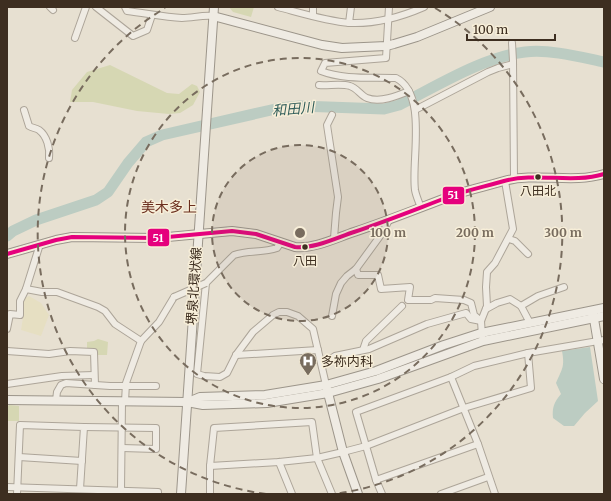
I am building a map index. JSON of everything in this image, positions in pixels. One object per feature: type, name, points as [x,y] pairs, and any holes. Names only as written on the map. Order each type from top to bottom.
[{"type":"street","points":[[75,38],[86,7]]},
{"type":"street","points":[[96,7],[133,36],[147,30],[152,15]]},
{"type":"street","points":[[125,7],[128,10],[152,15],[183,18],[194,16],[213,16],[322,45],[342,48],[386,46],[417,37],[490,7]]},
{"type":"street","name":"堺泉北環状線","points":[[181,494],[214,7]]},
{"type":"street","points":[[278,7],[350,23],[388,19],[410,13],[424,7]]},
{"type":"street","points":[[313,7],[313,16]]},
{"type":"street","points":[[350,23],[351,7]]},
{"type":"street","points":[[389,7],[386,58],[325,64],[322,71],[329,74],[396,78],[401,80],[409,92],[415,109],[415,190],[421,208]]},
{"type":"street","points":[[512,45],[514,63],[514,179]]},
{"type":"street","points":[[415,109],[488,72],[514,63]]},
{"type":"street","points":[[319,85],[348,85],[355,88],[365,98],[374,99],[384,99],[409,92]]},
{"type":"street","points":[[24,110],[29,126],[39,130],[46,136],[49,158]]},
{"type":"street","points":[[332,115],[327,125],[338,197],[334,238]]},
{"type":"street","points":[[7,254],[40,244],[72,238],[157,238],[198,233],[244,232],[300,247],[316,244],[389,220],[453,195],[505,181],[528,177],[581,179],[593,178],[604,174]]},
{"type":"street","points":[[482,337],[481,321],[486,309],[487,272],[495,263],[514,229],[505,181]]},
{"type":"street","points":[[332,316],[336,294],[341,283],[356,269],[383,232],[389,220]]},
{"type":"street","points":[[509,239],[516,241],[528,254]]},
{"type":"street","points":[[121,490],[121,427],[123,402],[126,386],[141,341],[159,322],[174,297],[206,283],[234,255],[239,253],[271,250],[277,248],[281,242]]},
{"type":"street","points":[[7,329],[10,314],[20,315],[20,301],[26,289],[40,244]]},
{"type":"street","points":[[356,269],[358,275],[378,275],[381,289],[410,287],[408,300],[431,300],[435,298],[464,300],[471,303],[474,314],[481,321]]},
{"type":"street","points":[[206,283],[197,374],[220,377],[227,373],[236,355],[253,332],[273,315],[282,312],[292,313],[311,327],[322,365],[343,452],[358,494]]},
{"type":"street","points":[[521,306],[538,296],[564,287]]},
{"type":"street","points":[[26,289],[42,292],[57,292],[98,307],[104,311],[115,324],[141,341]]},
{"type":"street","points":[[486,309],[497,303],[510,299],[521,306],[530,323]]},
{"type":"street","points":[[363,350],[366,340],[402,306]]},
{"type":"street","points":[[482,337],[593,314],[604,308]]},
{"type":"street","points":[[322,365],[335,356],[363,350],[427,324],[466,313],[471,319],[481,321]]},
{"type":"street","points":[[593,314],[601,340],[604,379]]},
{"type":"street","points":[[7,400],[187,402],[203,405],[267,403],[378,379],[482,337],[530,323],[593,314],[604,316]]},
{"type":"street","points":[[382,494],[376,480],[356,412],[452,377],[474,366],[528,353],[601,340]]},
{"type":"street","points":[[236,355],[318,350]]},
{"type":"street","points":[[7,351],[49,354],[70,351],[94,352],[95,385]]},
{"type":"street","points":[[210,466],[317,458],[343,452],[366,446],[464,408],[531,388],[528,353]]},
{"type":"street","points":[[7,384],[62,376],[94,375]]},
{"type":"street","points":[[452,377],[478,444],[495,494]]},
{"type":"street","points":[[56,400],[57,392],[61,385],[64,384],[156,386]]},
{"type":"street","points":[[210,494],[210,466],[214,428],[312,422],[317,458],[332,494]]},
{"type":"street","points":[[17,494],[20,425],[156,428],[156,449],[122,448]]},
{"type":"street","points":[[80,489],[84,427]]},
{"type":"street","points":[[376,480],[478,444]]},
{"type":"street","points":[[19,457],[82,461]]},
{"type":"street","points":[[279,462],[292,494]]},
{"type":"street","points":[[441,494],[488,477]]},
{"type":"street","points":[[7,487],[18,487],[38,491],[80,489],[121,490],[158,492],[158,494]]},
{"type":"shaded area","points":[[29,296],[41,303],[49,315],[41,336],[21,330],[24,301],[25,298]]},
{"type":"shaded area","points":[[590,347],[598,401],[574,426],[564,426],[553,418],[554,405],[561,394],[556,383],[563,364],[562,351]]},
{"type":"green space","points":[[229,7],[254,7],[251,17],[233,12]]},
{"type":"green space","points":[[110,65],[167,93],[179,94],[192,84],[197,86],[200,92],[193,105],[180,113],[169,114],[137,111],[93,102],[70,102],[72,90],[87,72]]},
{"type":"green space","points":[[98,339],[108,342],[107,355],[96,355],[96,349],[87,348],[87,342]]},
{"type":"green space","points":[[9,405],[19,406],[19,421],[7,421],[7,407]]},
{"type":"waterway","name":"和田川","points":[[7,236],[13,231],[36,220],[96,200],[108,192],[128,163],[146,142],[162,135],[280,108],[300,106],[384,109],[399,105],[444,81],[477,66],[509,55],[525,52],[535,51],[555,53],[604,62]]},
{"type":"transit line","name":"51","points":[[7,254],[72,237],[157,238],[232,231],[256,234],[295,247],[310,246],[332,240],[451,196],[504,181],[529,178],[579,178],[604,174]]},
{"type":"place","name":"八田北","points":[[538,177]]},
{"type":"place","name":"八田","points":[[305,247]]},
{"type":"place","name":"多祢内科","points":[[308,376]]},
{"type":"district","name":"美木多上","points":[[169,207]]}]
